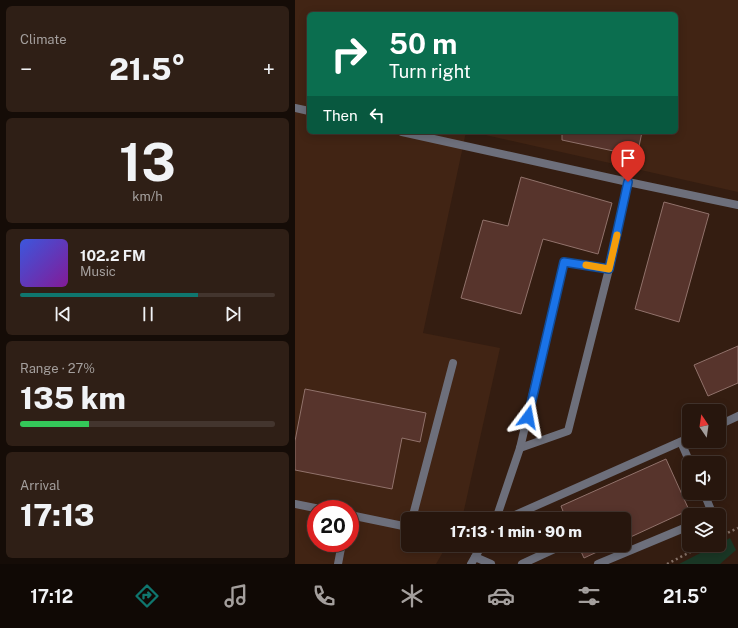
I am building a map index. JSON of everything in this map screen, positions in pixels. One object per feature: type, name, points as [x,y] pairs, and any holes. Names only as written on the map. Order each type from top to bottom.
[{"type":"lane","points":[[295,108],[307,111]]},
{"type":"lane","points":[[411,134],[738,205]]},
{"type":"lane","points":[[520,448],[568,431],[609,269],[628,182]]},
{"type":"lane","points":[[498,512],[520,448],[564,262],[609,269]]},
{"type":"lane","points":[[414,512],[453,363]]},
{"type":"lane","points":[[726,421],[738,416]]},
{"type":"lane","points":[[522,512],[681,442],[687,456]]},
{"type":"lane","points":[[295,504],[307,506]]},
{"type":"lane","points":[[359,517],[401,526]]},
{"type":"lane","points":[[598,564],[682,529]]},
{"type":"lane","points":[[337,564],[340,552]]},
{"type":"lane","points":[[522,564],[548,552]]},
{"type":"lane","points":[[473,560],[491,564]]},
{"type":"path","points":[[726,534],[738,528]]},
{"type":"path","points":[[667,564],[690,552]]},
{"type":"shaded area","points":[[295,0],[738,0],[738,192],[481,134],[678,134],[678,12],[307,12],[307,134],[466,134],[423,333],[500,348],[464,512],[401,512],[401,552],[443,552],[436,564],[295,564]]},
{"type":"green space","points":[[730,538],[736,550],[720,564],[679,564],[702,552],[726,552],[726,540]]},
{"type":"building","points":[[562,134],[642,134],[637,156],[562,140]]},
{"type":"building","points":[[521,177],[612,203],[598,254],[543,239],[521,314],[461,298],[483,220],[508,226]]},
{"type":"building","points":[[664,202],[709,214],[679,322],[635,309]]},
{"type":"building","points":[[738,346],[738,383],[708,396],[694,365]]},
{"type":"building","points":[[305,389],[426,413],[420,442],[402,438],[392,489],[295,470],[295,441]]},
{"type":"building","points":[[666,459],[682,494],[682,500],[684,500],[688,508],[682,508],[682,513],[631,537],[631,512],[563,512],[561,506]]},
{"type":"building","points":[[581,552],[597,552],[584,558]]},
{"type":"slow traffic","points":[[586,265],[609,269],[617,235]]},
{"type":"route","points":[[528,417],[564,262],[609,269],[628,182]]}]
